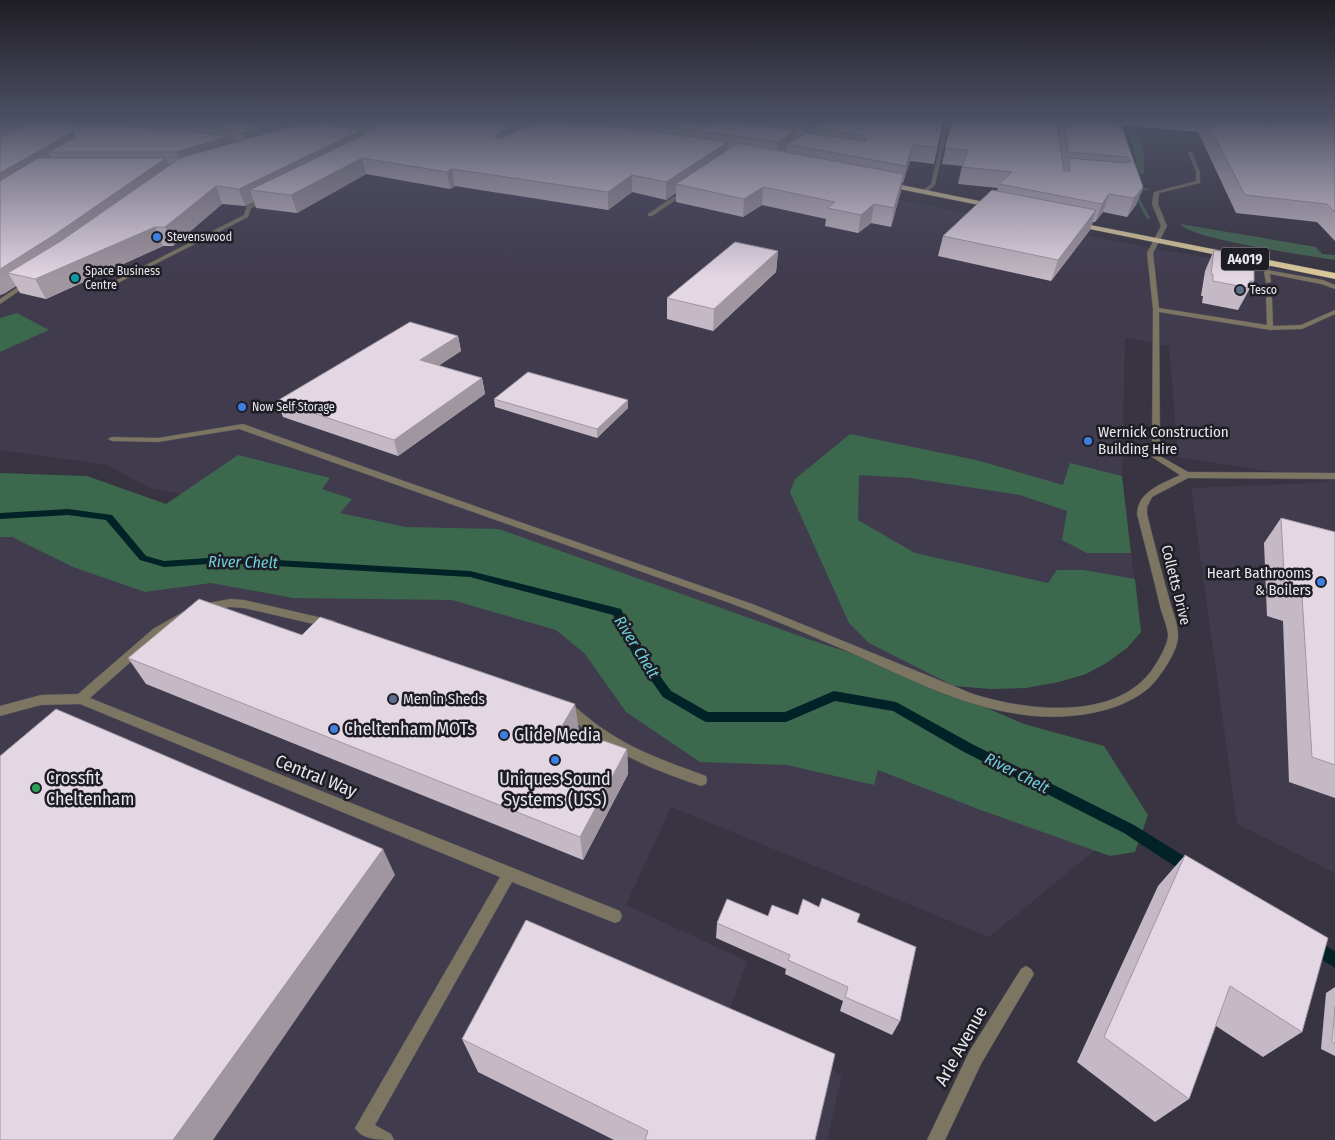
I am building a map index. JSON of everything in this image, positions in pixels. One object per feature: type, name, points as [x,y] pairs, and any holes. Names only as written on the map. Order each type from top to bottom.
[{"type":"highway","points":[[869,180],[1011,210]]},
{"type":"highway","name":"A4019","points":[[1069,222],[1184,247],[1335,276]]},
{"type":"highway","name":"A4019","points":[[1155,240],[1191,242],[1335,266]]},
{"type":"street","points":[[924,192],[932,185],[935,172]]},
{"type":"street","points":[[1186,475],[1156,457],[1156,309],[1150,253],[1155,240],[1164,226],[1154,204],[1157,192],[1198,182],[1198,172]]},
{"type":"street","points":[[650,215],[695,185]]},
{"type":"street","points":[[106,287],[246,216],[249,207],[276,194]]},
{"type":"street","points":[[1268,282],[1267,272],[1323,282],[1335,287]]},
{"type":"street","points":[[1,300],[34,279]]},
{"type":"street","points":[[1269,298],[1270,328]]},
{"type":"street","points":[[1156,309],[1270,328],[1302,327],[1335,312]]},
{"type":"street","name":"Colletts Drive","points":[[112,439],[158,440],[240,426],[770,615],[950,690],[1006,709],[1066,712],[1093,709],[1117,702],[1136,692],[1152,681],[1163,667],[1170,652],[1173,636],[1142,507],[1148,495],[1186,475],[1335,476]]},
{"type":"street","points":[[81,699],[170,622],[200,609],[216,605],[244,604],[313,618],[342,627]]},
{"type":"street","name":"Central Way","points":[[0,711],[41,700],[81,699],[615,916]]},
{"type":"street","points":[[560,699],[580,720],[628,752],[668,770],[701,780]]},
{"type":"street","points":[[386,1140],[364,1128],[509,874]]},
{"type":"street","name":"Arle Avenue","points":[[936,1140],[975,1058],[1026,974]]},
{"type":"shaded area","points":[[0,172],[752,172],[1162,250],[1335,278],[1335,873],[1237,824],[1191,488],[1334,482],[1178,457],[1169,346],[1125,338],[1122,481],[1141,632],[1127,648],[1108,662],[1086,674],[1059,682],[1026,688],[991,689],[954,686],[808,639],[398,534],[290,517],[150,488],[107,465],[0,450]]},
{"type":"shaded area","points":[[0,519],[594,611],[757,733],[1115,834],[989,937],[671,807],[626,905],[747,961],[726,1021],[842,1075],[827,1140],[0,1140]]},
{"type":"green space","points":[[1126,172],[1144,172],[1144,174],[1132,173],[1134,187],[1151,189],[1143,191],[1139,197],[1150,218],[1147,219],[1134,194]]},
{"type":"green space","points":[[1180,224],[1316,247],[1322,254],[1335,255],[1335,260],[1227,241],[1189,230]]},
{"type":"green space","points":[[17,313],[49,330],[0,352],[0,318]]},
{"type":"green space","points":[[850,434],[976,460],[1063,485],[1070,463],[1122,476],[1131,553],[1087,553],[1062,540],[1067,511],[1020,495],[910,478],[859,475],[858,520],[915,553],[1048,583],[1057,570],[1084,570],[1135,579],[1141,632],[1127,648],[1108,662],[1086,674],[1059,682],[1026,688],[991,689],[954,686],[869,643],[849,623],[790,492],[795,479]]},
{"type":"green space","points":[[238,455],[330,478],[322,489],[352,499],[340,513],[406,527],[499,529],[808,639],[888,665],[1024,724],[1104,746],[1148,815],[1135,852],[1110,856],[978,809],[878,770],[874,785],[787,765],[700,762],[626,712],[585,654],[556,630],[452,600],[293,598],[211,583],[145,592],[73,567],[12,537],[0,537],[0,473],[87,476],[166,504]]},
{"type":"building","points":[[15,172],[145,172],[54,235],[0,269],[0,181]]},
{"type":"building","points":[[160,172],[274,172],[239,189],[216,186],[165,227],[155,227],[35,279],[8,273],[61,241]]},
{"type":"building","points":[[287,172],[335,172],[291,195],[250,190]]},
{"type":"building","points":[[474,172],[681,172],[666,182],[632,175],[608,192]]},
{"type":"building","points":[[694,172],[894,172],[904,174],[894,208],[874,204],[861,215],[827,208],[835,202],[763,187],[744,199],[676,184]]},
{"type":"building","points":[[1012,172],[1138,172],[1143,187],[1134,198],[1109,194],[1102,204],[999,184]]},
{"type":"building","points":[[1233,172],[1335,172],[1335,212],[1327,204],[1245,195]]},
{"type":"building","points":[[992,190],[1096,210],[1058,260],[943,236]]},
{"type":"building","points":[[735,242],[778,251],[714,309],[667,298]]},
{"type":"building","points":[[1214,250],[1254,256],[1254,281],[1250,281],[1249,288],[1213,281],[1213,274],[1211,274]]},
{"type":"building","points":[[410,322],[458,336],[420,360],[482,378],[394,440],[277,401]]},
{"type":"building","points":[[528,372],[628,400],[597,429],[494,399]]},
{"type":"building","points":[[1281,518],[1335,532],[1335,765],[1312,757],[1302,596],[1285,591]]},
{"type":"building","points":[[199,599],[302,635],[320,617],[575,704],[562,726],[627,749],[580,837],[128,658]]},
{"type":"building","points":[[56,709],[383,849],[173,1140],[0,1140],[0,756]]},
{"type":"building","points":[[1185,855],[1328,938],[1302,1032],[1230,986],[1189,1099],[1104,1037]]},
{"type":"building","points":[[822,898],[860,914],[857,922],[916,947],[900,1021],[845,997],[848,987],[788,960],[790,955],[717,923],[727,899],[768,916],[772,905],[798,915],[803,899],[819,907]]},
{"type":"building","points":[[526,920],[835,1054],[815,1140],[645,1140],[648,1131],[462,1039]]},
{"type":"building","points":[[1335,1006],[1335,1044],[1332,1042]]},
{"type":"waterway","name":"River Chelt","points":[[0,516],[68,512],[109,517],[143,558],[164,564],[223,560],[470,574],[617,612],[637,652],[667,694],[706,717],[786,717],[834,696],[896,707],[968,748],[1129,829],[1190,868]]},
{"type":"waterway","name":"River Chelt","points":[[1312,945],[1335,960]]},
{"type":"place","name":"Stevenswood","points":[[157,237]]},
{"type":"place","name":"Space Business Centre","points":[[75,278]]},
{"type":"place","name":"Tesco","points":[[1240,290]]},
{"type":"place","name":"Now Self Storage","points":[[242,407]]},
{"type":"place","name":"Wernick Construction Building Hire","points":[[1088,441]]},
{"type":"place","name":"Heart Bathrooms & Boilers","points":[[1321,582]]},
{"type":"place","name":"Men in Sheds","points":[[393,699]]},
{"type":"place","name":"Cheltenham MOTs","points":[[334,729]]},
{"type":"place","name":"Glide Media","points":[[504,735]]},
{"type":"place","name":"Uniques Sound Systems (USS)","points":[[555,760]]},
{"type":"place","name":"Crossfit Cheltenham","points":[[36,788]]}]
